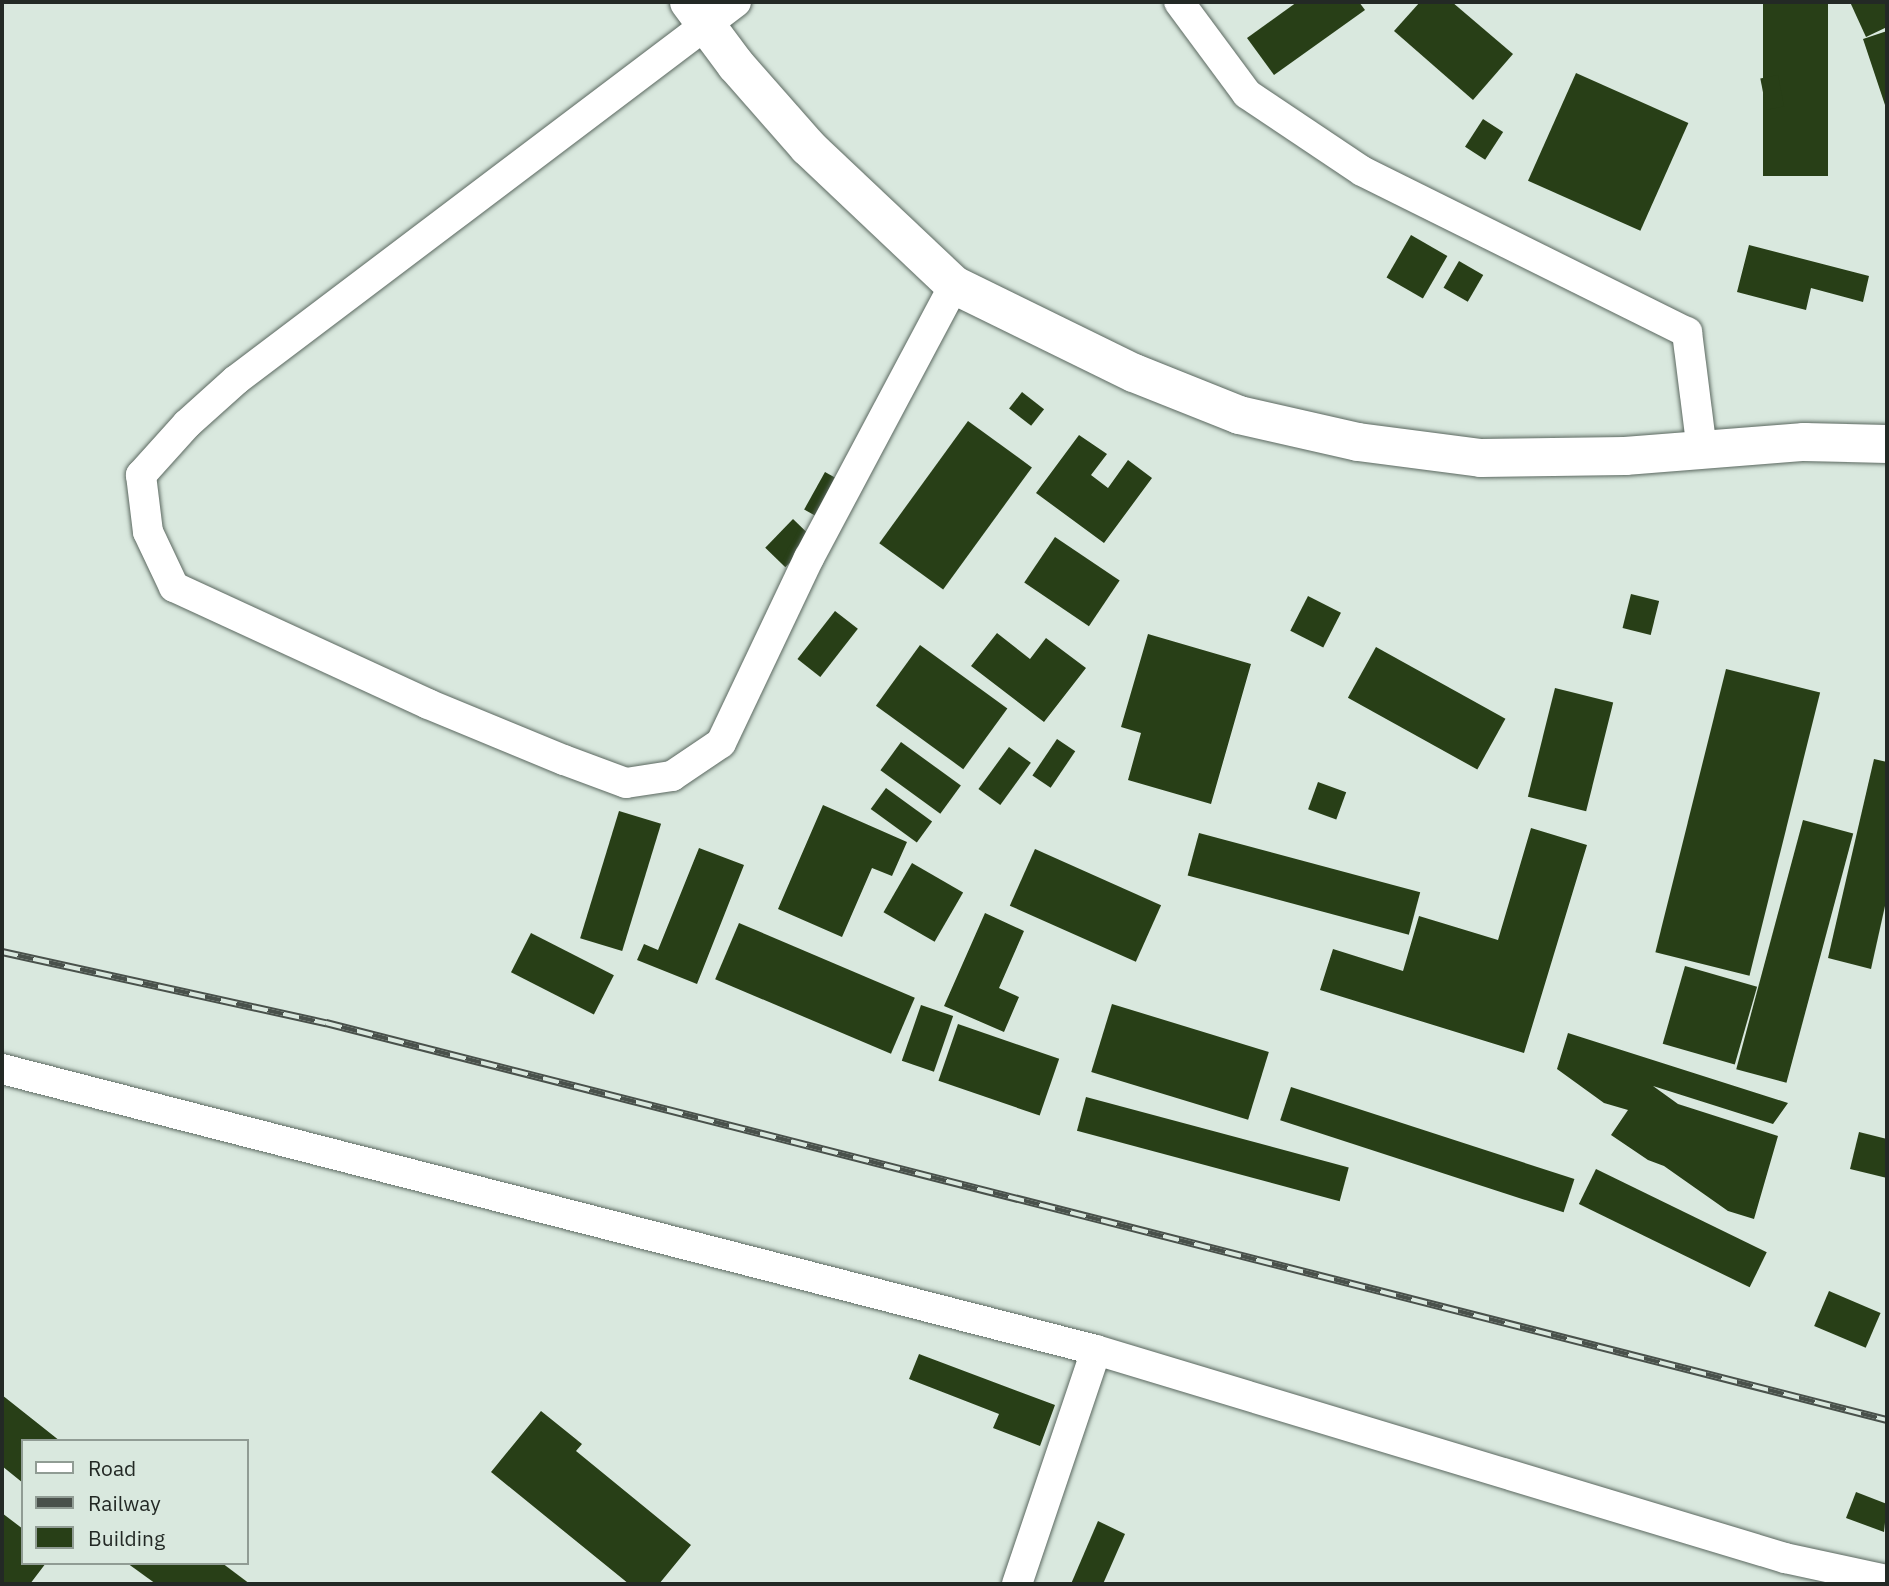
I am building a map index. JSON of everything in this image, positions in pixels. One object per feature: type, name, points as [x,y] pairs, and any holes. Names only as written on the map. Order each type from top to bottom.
[{"type":"highway","points":[[711,9],[736,65],[808,147],[954,285],[1134,373],[1239,415],[1358,442],[1481,458],[1625,456],[1804,442],[1887,444]]},
{"type":"street","points":[[1179,2],[1247,94],[1362,171],[1687,332],[1702,450]]},
{"type":"street","points":[[711,9],[236,380],[187,424],[141,475],[148,532],[174,587],[428,704],[564,760],[626,783],[672,776],[721,743],[809,558],[954,285]]},
{"type":"street","points":[[2,1069],[1096,1350],[1772,1554],[1887,1580]]},
{"type":"street","points":[[1017,1584],[1096,1350]]},
{"type":"building","points":[[1297,2],[1359,2],[1365,10],[1274,75],[1247,38]]},
{"type":"building","points":[[1420,2],[1452,2],[1513,54],[1473,100],[1394,31]]},
{"type":"building","points":[[1763,2],[1828,2],[1828,176],[1763,176]]},
{"type":"building","points":[[1850,2],[1887,2],[1887,27],[1866,37]]},
{"type":"building","points":[[1887,31],[1887,111],[1863,39]]},
{"type":"building","points":[[1576,73],[1688,123],[1640,231],[1528,181]]},
{"type":"building","points":[[1778,75],[1784,106],[1766,110],[1760,78]]},
{"type":"building","points":[[1483,119],[1503,132],[1485,160],[1465,147]]},
{"type":"building","points":[[1411,235],[1447,256],[1423,298],[1386,277]]},
{"type":"building","points":[[1749,245],[1869,276],[1863,302],[1811,288],[1806,310],[1737,292]]},
{"type":"building","points":[[1459,261],[1483,275],[1468,302],[1444,288]]},
{"type":"building","points":[[1022,392],[1044,409],[1031,426],[1009,409]]},
{"type":"building","points":[[968,421],[1032,467],[943,590],[879,543]]},
{"type":"building","points":[[1079,435],[1107,454],[1091,475],[1108,488],[1128,460],[1152,478],[1104,543],[1036,493]]},
{"type":"building","points":[[825,472],[843,482],[823,520],[804,510]]},
{"type":"building","points":[[793,519],[813,538],[785,567],[765,548]]},
{"type":"building","points":[[1055,537],[1120,581],[1089,626],[1024,583]]},
{"type":"building","points":[[1631,594],[1659,601],[1651,635],[1623,628]]},
{"type":"building","points":[[1308,596],[1341,613],[1323,648],[1290,631]]},
{"type":"building","points":[[835,611],[858,629],[820,677],[797,659]]},
{"type":"building","points":[[997,633],[1030,659],[1046,638],[1086,668],[1044,722],[971,666]]},
{"type":"building","points":[[1148,634],[1251,664],[1211,804],[1128,780],[1141,733],[1121,727]]},
{"type":"building","points":[[920,645],[1007,708],[963,769],[876,706]]},
{"type":"building","points":[[1376,647],[1505,719],[1477,769],[1348,698]]},
{"type":"building","points":[[1726,669],[1820,692],[1749,976],[1655,952]]},
{"type":"building","points":[[1555,688],[1613,703],[1586,811],[1528,797]]},
{"type":"building","points":[[1057,739],[1075,751],[1051,788],[1032,775]]},
{"type":"building","points":[[901,742],[961,785],[940,814],[880,770]]},
{"type":"building","points":[[1009,747],[1031,763],[1000,805],[978,789]]},
{"type":"building","points":[[1874,759],[1887,762],[1887,897],[1871,969],[1828,958]]},
{"type":"building","points":[[1318,782],[1346,792],[1336,820],[1308,809]]},
{"type":"building","points":[[886,788],[932,822],[917,843],[871,809]]},
{"type":"building","points":[[823,805],[907,842],[892,876],[872,868],[842,937],[778,909]]},
{"type":"building","points":[[619,811],[661,824],[622,951],[580,938]]},
{"type":"building","points":[[1803,820],[1853,833],[1786,1083],[1736,1069]]},
{"type":"building","points":[[1531,828],[1587,845],[1524,1053],[1320,990],[1333,949],[1403,971],[1419,916],[1498,940]]},
{"type":"building","points":[[1199,833],[1420,892],[1409,935],[1188,876]]},
{"type":"building","points":[[699,848],[744,865],[697,984],[637,960],[644,944],[658,950]]},
{"type":"building","points":[[1035,849],[1161,905],[1136,962],[1010,906]]},
{"type":"building","points":[[912,863],[963,892],[935,942],[884,912]]},
{"type":"building","points":[[985,913],[1024,931],[999,988],[1019,997],[1004,1032],[944,1006]]},
{"type":"building","points":[[739,923],[915,998],[891,1054],[715,979]]},
{"type":"building","points":[[531,933],[614,975],[594,1014],[511,972]]},
{"type":"building","points":[[1685,966],[1757,987],[1735,1065],[1663,1044]]},
{"type":"building","points":[[1112,1004],[1269,1052],[1248,1120],[1091,1072]]},
{"type":"building","points":[[921,1005],[953,1016],[934,1072],[902,1061]]},
{"type":"building","points":[[958,1024],[1059,1059],[1040,1116],[938,1081]]},
{"type":"building","points":[[1568,1033],[1788,1103],[1773,1124],[1653,1086],[1678,1104],[1778,1136],[1754,1219],[1728,1211],[1664,1166],[1648,1160],[1611,1135],[1628,1110],[1604,1103],[1557,1069]]},
{"type":"building","points":[[1291,1087],[1574,1179],[1564,1212],[1280,1120]]},
{"type":"building","points":[[1086,1097],[1349,1167],[1340,1201],[1077,1131]]},
{"type":"building","points":[[1859,1132],[1887,1139],[1887,1178],[1850,1169]]},
{"type":"building","points":[[1596,1169],[1767,1252],[1750,1287],[1579,1204]]},
{"type":"building","points":[[1829,1291],[1881,1313],[1866,1348],[1814,1326]]},
{"type":"building","points":[[919,1354],[1055,1405],[1040,1446],[993,1428],[999,1414],[909,1379]]},
{"type":"building","points":[[2,1395],[57,1439],[21,1439],[21,1481],[2,1466]]},
{"type":"building","points":[[541,1411],[582,1444],[576,1451],[691,1545],[659,1584],[629,1584],[491,1472]]},
{"type":"building","points":[[1856,1492],[1887,1504],[1884,1532],[1846,1518]]},
{"type":"building","points":[[2,1513],[21,1527],[21,1565],[44,1565],[30,1584],[2,1584]]},
{"type":"building","points":[[1098,1521],[1125,1534],[1103,1584],[1071,1584]]},
{"type":"building","points":[[130,1565],[225,1565],[250,1584],[156,1584]]},
{"type":"railway","points":[[2,952],[326,1023],[1887,1420]]}]
